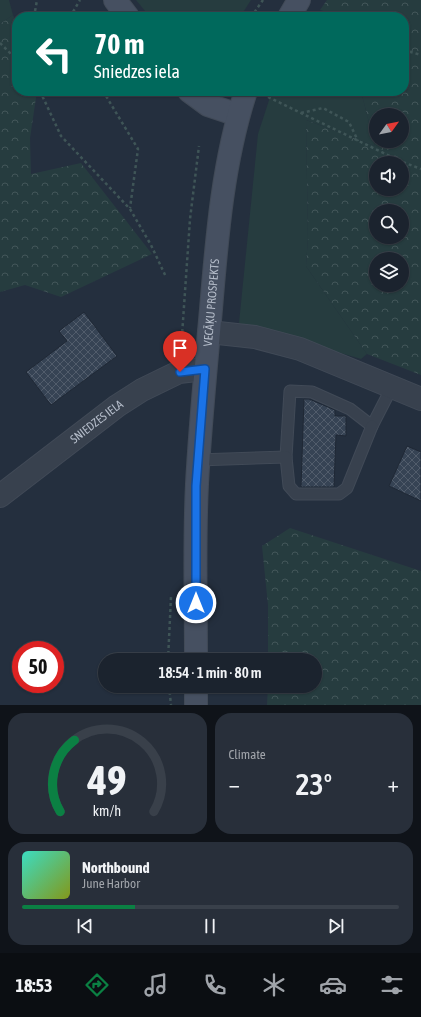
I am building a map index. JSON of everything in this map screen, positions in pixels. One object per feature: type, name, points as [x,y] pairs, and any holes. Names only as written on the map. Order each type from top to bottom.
[{"type":"main road","points":[[115,0],[133,12]]},
{"type":"main road","points":[[292,12],[299,0]]},
{"type":"main road","points":[[196,96],[208,105],[238,115]]},
{"type":"main road","name":"VECĀĶU PROSPEKTS","points":[[196,653],[196,532],[198,460],[218,238],[229,161],[238,115],[252,96]]},
{"type":"main road","points":[[196,693],[196,705]]},
{"type":"street","points":[[209,332],[255,337],[300,349],[421,399]]},
{"type":"street","name":"SNIEDZES IELA","points":[[0,496],[117,406],[142,390],[180,372],[205,369]]},
{"type":"lane","points":[[372,426],[350,409],[312,392],[290,391],[286,457],[289,486],[296,494],[340,494],[347,488],[372,426],[392,387]]},
{"type":"lane","points":[[198,460],[286,457]]},
{"type":"path","points":[[35,12],[37,0]]},
{"type":"path","points":[[73,12],[80,0]]},
{"type":"path","points":[[254,12],[263,0]]},
{"type":"path","points":[[0,43],[12,55]]},
{"type":"path","points":[[409,51],[421,55]]},
{"type":"path","points":[[42,96],[61,136],[130,209],[151,245],[166,277]]},
{"type":"path","points":[[106,96],[138,149],[130,209]]},
{"type":"path","points":[[261,96],[301,113],[400,161],[421,169]]},
{"type":"path","points":[[301,113],[323,108],[349,122],[358,141]]},
{"type":"path","points":[[169,693],[170,705]]},
{"type":"green space","points":[[0,0],[9,0],[12,16],[0,24]]},
{"type":"green space","points":[[136,0],[251,0],[243,12],[146,12]]},
{"type":"green space","points":[[327,0],[421,0],[421,375],[367,354],[306,266],[308,238],[306,120],[369,144],[369,148],[409,148],[409,108],[369,108],[369,122],[362,96],[409,96],[409,12],[327,12],[320,10]]},
{"type":"green space","points":[[12,16],[12,96],[36,96],[30,138],[31,174],[81,163],[152,254],[61,297],[25,285],[0,292],[0,24]]},
{"type":"green space","points":[[270,96],[362,96],[369,122],[369,144],[306,120],[308,238],[306,266],[367,354],[361,359],[239,323],[258,134]]},
{"type":"green space","points":[[290,528],[421,571],[421,705],[267,705],[268,693],[322,693],[322,653],[268,653],[268,605],[262,546]]},
{"type":"building","points":[[84,312],[117,356],[51,405],[26,372],[67,341],[59,331]]},
{"type":"building","points":[[304,399],[309,399],[335,410],[335,416],[346,416],[346,436],[336,435],[334,487],[301,487]]},
{"type":"building","points":[[407,446],[421,452],[421,501],[389,486]]},
{"type":"route","points":[[180,372],[205,369],[196,486],[196,603]]}]
